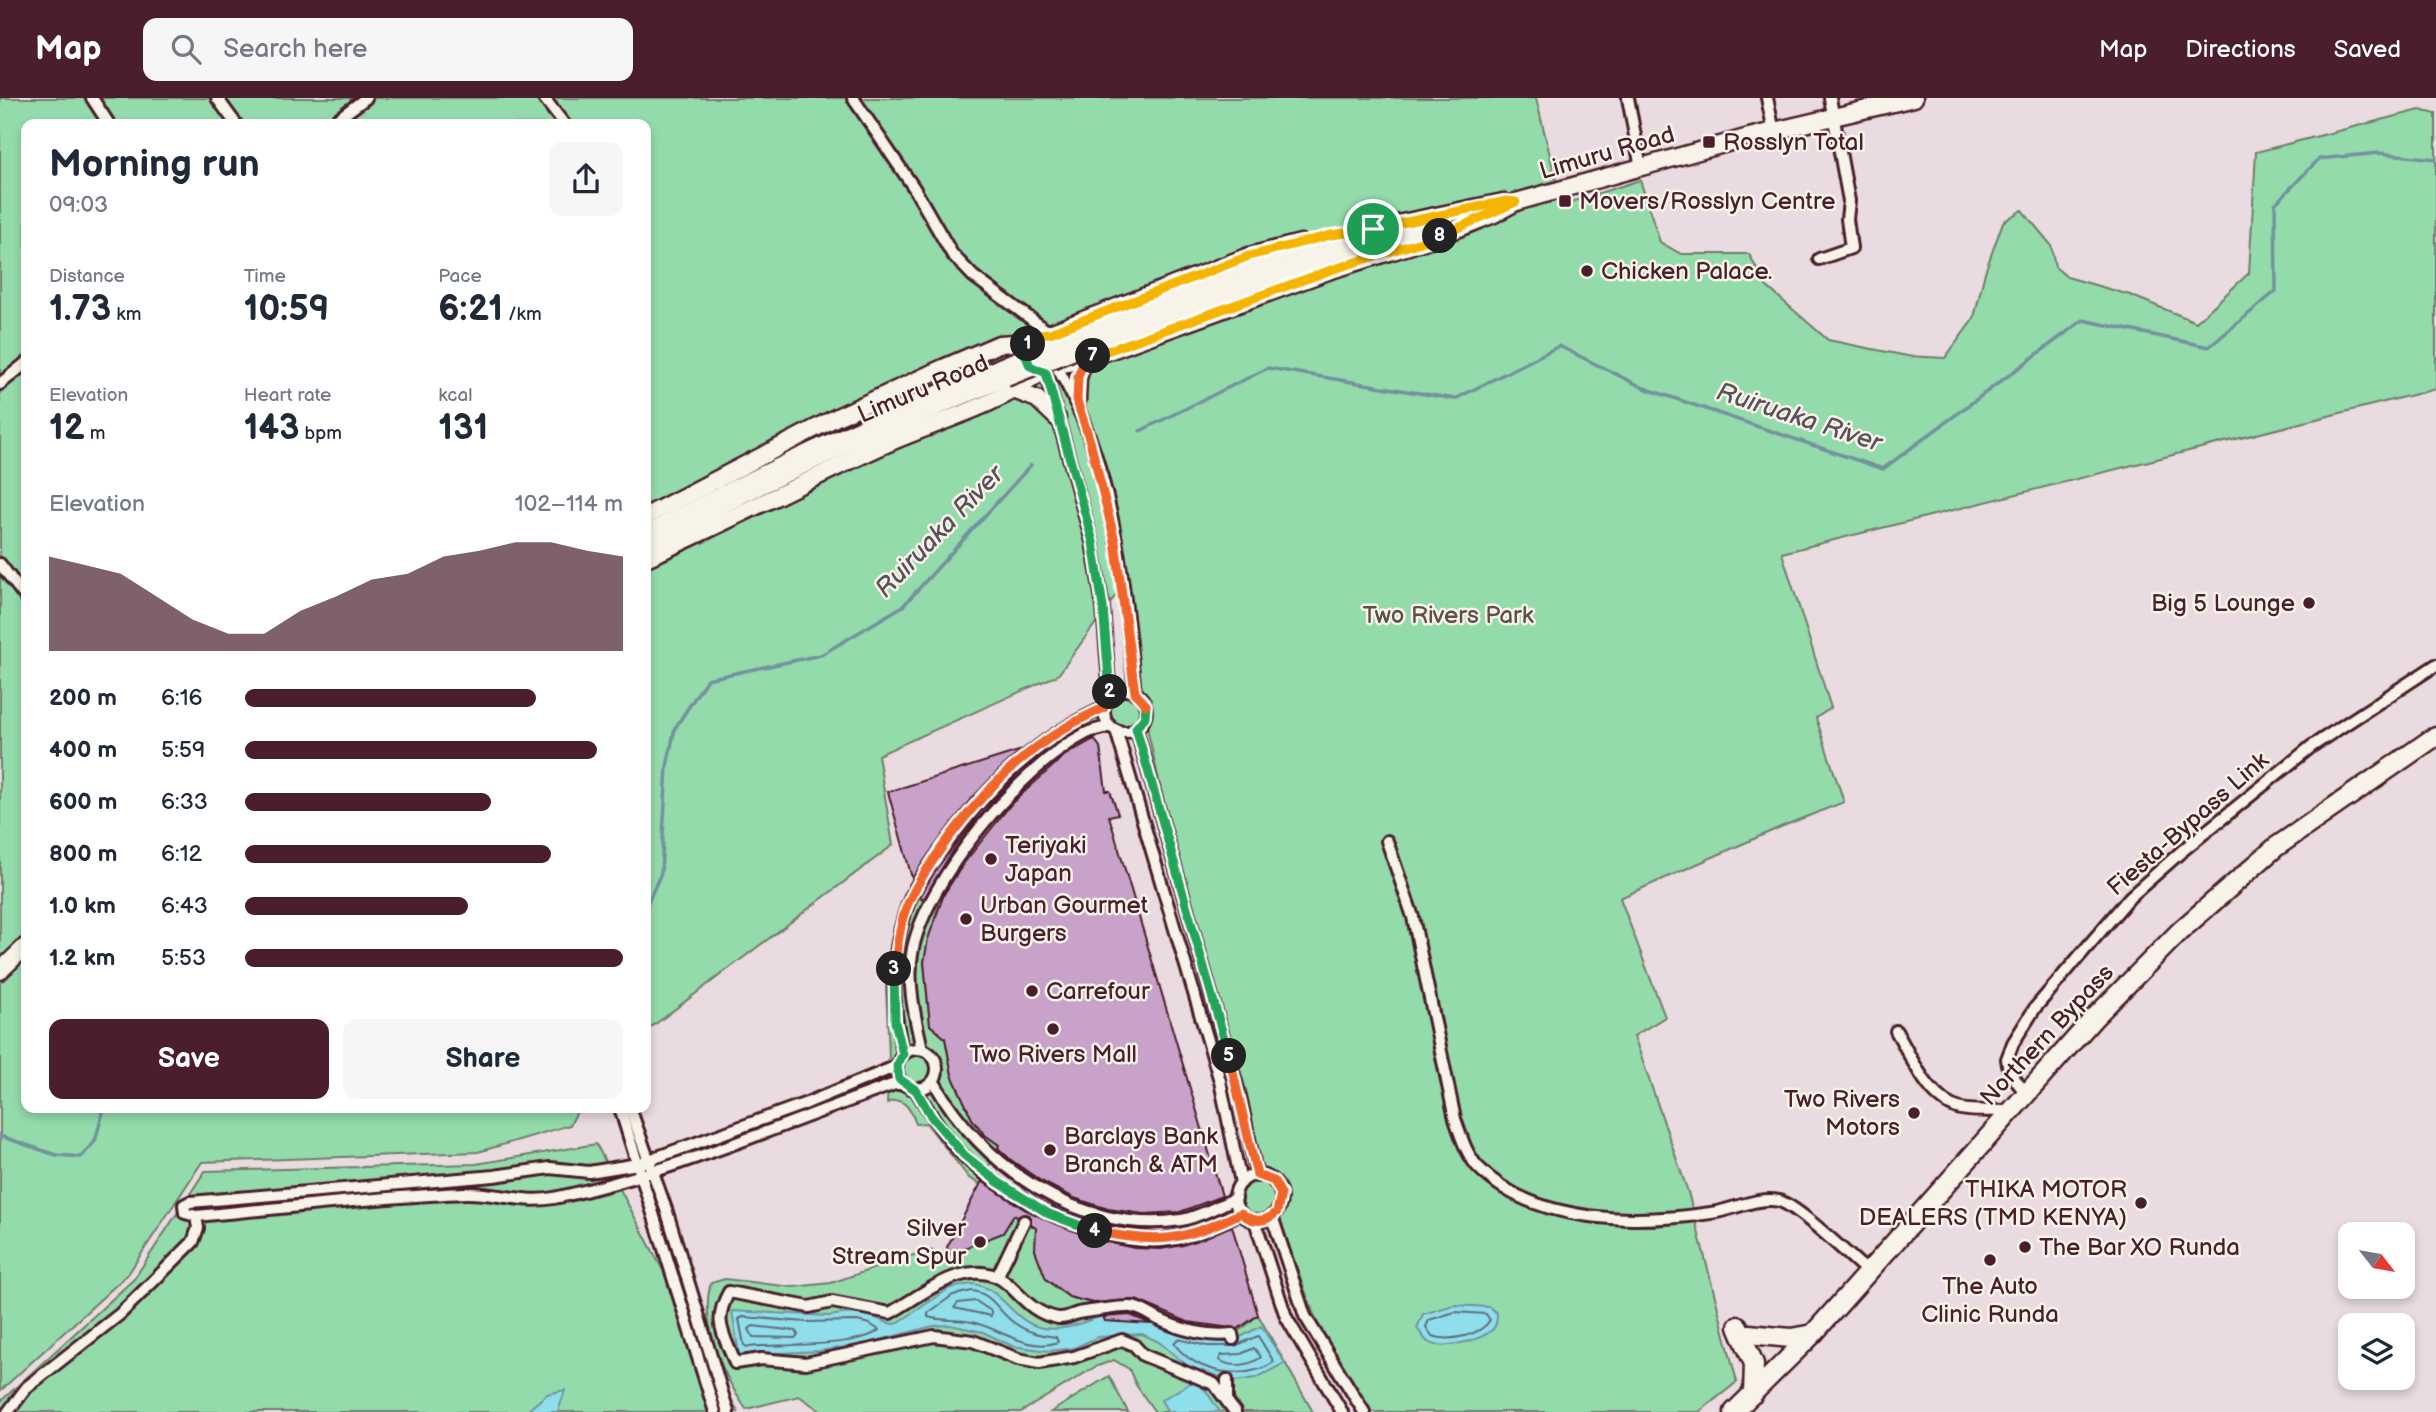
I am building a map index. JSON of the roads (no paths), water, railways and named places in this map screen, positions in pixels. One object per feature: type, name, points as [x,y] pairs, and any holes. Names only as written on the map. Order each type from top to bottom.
[{"type":"main road","name":"Limuru Road","points":[[651,531],[855,430],[1007,379],[1052,370],[1076,350],[1275,274],[1641,168],[1914,98]]},
{"type":"main road","name":"Limuru Road","points":[[1050,333],[1249,256],[1331,235],[1507,201],[1512,204]]},
{"type":"main road","name":"Limuru Road","points":[[651,545],[708,513],[904,420],[1076,350],[1249,271],[1373,229]]},
{"type":"main road","points":[[1050,333],[1064,345],[1052,370],[1030,366],[1027,360],[1029,342],[1038,334],[1050,333]]},
{"type":"main road","name":"Limuru Road","points":[[651,513],[839,416],[943,368],[999,344],[1029,342]]},
{"type":"main road","points":[[1076,350],[1077,401]]},
{"type":"main road","name":"Limuru Road","points":[[651,556],[887,444],[1007,379]]},
{"type":"main road","points":[[1007,379],[1037,399],[1057,418]]},
{"type":"main road","name":"Northern Bypass","points":[[1734,1412],[1813,1334],[2025,1094],[2145,965],[2217,896],[2276,847],[2436,736]]},
{"type":"main road","points":[[0,971],[21,951]]},
{"type":"main road","points":[[1753,1394],[1754,1364],[1744,1330],[1791,1338],[1813,1334]]},
{"type":"street","points":[[92,98],[106,119]]},
{"type":"street","points":[[217,98],[232,119]]},
{"type":"street","points":[[338,119],[366,98]]},
{"type":"street","points":[[544,98],[560,119]]},
{"type":"street","points":[[853,98],[914,188],[952,254],[973,276],[1050,333]]},
{"type":"street","points":[[1628,98],[1641,168]]},
{"type":"street","points":[[1767,98],[1774,132]]},
{"type":"street","points":[[1819,259],[1851,248],[1847,219],[1849,201],[1830,98]]},
{"type":"street","points":[[0,384],[21,367]]},
{"type":"street","points":[[1052,370],[1077,401],[1115,541],[1135,693]]},
{"type":"street","points":[[1052,370],[1057,418],[1093,542],[1103,607],[1110,696],[1104,708],[1104,715],[1113,728],[1220,1081],[1241,1184],[1236,1198],[1241,1213],[1255,1221],[1286,1317],[1341,1411],[1361,1408],[1305,1316],[1272,1216]]},
{"type":"street","points":[[1063,435],[1085,425]]},
{"type":"street","points":[[0,564],[21,591]]},
{"type":"street","name":"Fiesta-Bypass Link","points":[[2025,1094],[2009,1071],[2007,1059],[2013,1043],[2035,1008],[2130,897],[2182,851],[2312,746],[2436,665]]},
{"type":"street","points":[[922,1049],[911,980],[913,948],[934,892],[988,819],[1047,760],[1086,733],[1113,728],[1129,731],[1136,728],[1145,717],[1144,702],[1135,693],[1122,690],[1110,696]]},
{"type":"street","points":[[903,1054],[895,1022],[893,979],[905,911],[923,875],[953,833],[1007,770],[1078,719],[1104,708]]},
{"type":"street","points":[[1136,728],[1240,1096],[1257,1175]]},
{"type":"street","points":[[1147,836],[1165,829]]},
{"type":"street","points":[[1387,841],[1413,916],[1455,1119],[1462,1140],[1478,1167],[1507,1188],[1540,1205],[1589,1217],[1665,1217],[1712,1213],[1759,1202],[1779,1201],[1794,1209],[1867,1271]]},
{"type":"street","points":[[1896,1031],[1928,1084],[1945,1102],[1959,1109],[2010,1111]]},
{"type":"street","points":[[916,1090],[934,1082],[938,1069],[937,1062],[922,1049],[909,1050],[903,1054],[897,1066],[899,1079],[916,1090],[931,1116],[964,1155],[998,1182],[1049,1214],[1090,1230],[1159,1241],[1189,1236],[1241,1213]]},
{"type":"street","points":[[897,1066],[807,1103],[638,1164],[589,1172],[532,1169],[494,1176],[187,1203],[185,1213],[196,1216],[467,1193],[535,1200],[553,1198],[647,1174],[843,1102],[895,1084],[904,1084]]},
{"type":"street","points":[[934,1082],[947,1105],[972,1137],[1006,1167],[1055,1198],[1101,1215],[1154,1223],[1184,1220],[1236,1198]]},
{"type":"street","points":[[622,1113],[638,1164],[647,1174],[728,1412]]},
{"type":"street","points":[[632,1113],[649,1160],[647,1174],[715,1412]]},
{"type":"street","points":[[1241,1184],[1257,1175],[1268,1178],[1279,1187],[1281,1200],[1272,1216],[1255,1221]]},
{"type":"street","points":[[8,1412],[27,1387],[120,1314],[193,1242],[198,1228],[196,1216]]},
{"type":"street","points":[[997,1278],[1024,1221]]},
{"type":"street","points":[[1233,1339],[1232,1334],[1202,1334],[1131,1307],[1081,1312],[1065,1319],[1055,1317],[1037,1311],[997,1278],[978,1272],[956,1276],[935,1285],[890,1313],[832,1302],[810,1307],[729,1292],[720,1308],[721,1328],[735,1363],[761,1359],[806,1363],[934,1336],[973,1341],[1018,1359],[1040,1363],[1074,1357],[1122,1340],[1134,1345],[1143,1356],[1214,1384],[1235,1412]]},
{"type":"street","points":[[1227,1380],[1227,1400]]},
{"type":"water","points":[[972,1284],[992,1291],[1023,1319],[1043,1328],[1064,1328],[1121,1312],[1161,1318],[1237,1339],[1261,1326],[1285,1363],[1256,1378],[1234,1381],[1189,1367],[1159,1342],[1142,1334],[1098,1337],[1074,1348],[1049,1351],[1012,1346],[983,1332],[950,1325],[933,1326],[861,1345],[819,1351],[739,1355],[732,1311],[830,1316],[857,1314],[896,1324],[950,1288]]},
{"type":"water","points":[[1454,1305],[1489,1307],[1497,1313],[1495,1326],[1480,1337],[1461,1343],[1442,1345],[1428,1342],[1417,1328],[1423,1314]]},
{"type":"water","points":[[1194,1381],[1206,1391],[1220,1412],[1168,1412],[1161,1400]]},
{"type":"water","points":[[565,1390],[558,1412],[526,1412],[547,1394]]},
{"type":"waterway","name":"Ruiruaka River","points":[[1140,431],[1268,368],[1455,399],[1559,346],[1644,388],[1883,469],[2083,320],[2209,347],[2276,291],[2275,204],[2319,159],[2379,153],[2436,159]]},
{"type":"waterway","name":"Ruiruaka River","points":[[651,895],[661,873],[667,766],[675,728],[707,679],[821,655],[903,606],[1031,465]]},
{"type":"waterway","name":"Ruiruaka River","points":[[0,1136],[56,1155],[81,1157],[95,1141],[103,1113]]},
{"type":"place","name":"Rosslyn Total","points":[[1709,142]]},
{"type":"place","name":"Movers/Rosslyn Centre","points":[[1565,201]]},
{"type":"place","name":"Chicken Palace.","points":[[1587,271]]},
{"type":"place","name":"Big 5 Lounge","points":[[2309,603]]},
{"type":"place","name":"Teriyaki Japan","points":[[991,859]]},
{"type":"place","name":"Urban Gourmet Burgers","points":[[966,919]]},
{"type":"place","name":"Carrefour","points":[[1032,991]]},
{"type":"place","name":"Two Rivers Mall","points":[[1053,1029]]},
{"type":"place","name":"Two Rivers Motors","points":[[1914,1113]]},
{"type":"place","name":"Barclays Bank Branch & ATM","points":[[1050,1150]]},
{"type":"place","name":"THIKA MOTOR DEALERS (TMD KENYA)","points":[[2141,1203]]},
{"type":"place","name":"Silver Stream Spur","points":[[980,1242]]},
{"type":"place","name":"The Bar XO Runda","points":[[2025,1247]]},
{"type":"place","name":"The Auto Clinic Runda","points":[[1990,1260]]},
{"type":"park label","name":"Two Rivers Park","points":[[1448,615]]}]
